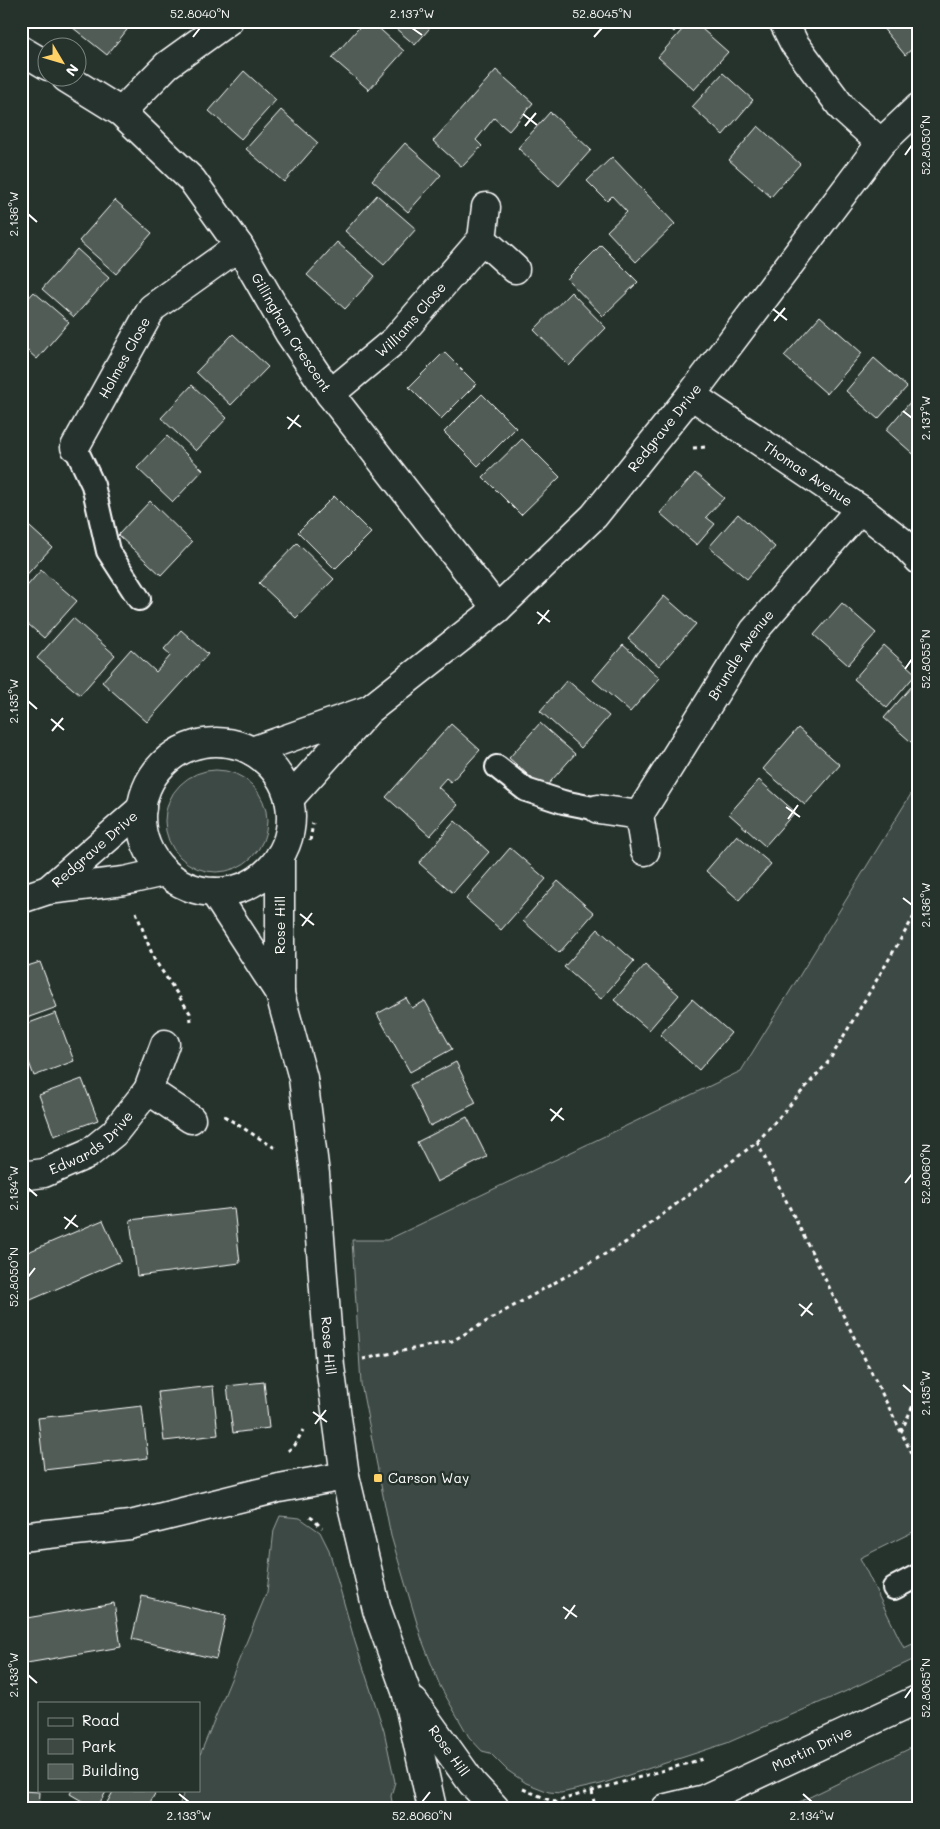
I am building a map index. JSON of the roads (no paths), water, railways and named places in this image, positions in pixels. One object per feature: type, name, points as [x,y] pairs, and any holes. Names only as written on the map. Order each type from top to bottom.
[{"type":"street","points":[[121,112],[167,65],[228,21]]},
{"type":"street","points":[[783,21],[794,44],[844,109],[880,143]]},
{"type":"street","points":[[21,50],[38,60]]},
{"type":"street","name":"Gillingham Crescent","points":[[82,88],[121,112],[192,180],[239,246],[289,333],[330,394],[497,609]]},
{"type":"street","name":"Redgrave Drive","points":[[289,799],[369,710],[497,609],[594,516],[692,395],[880,143],[919,107]]},
{"type":"street","points":[[486,206],[482,238],[515,268]]},
{"type":"street","name":"Williams Close","points":[[330,394],[395,340],[482,238]]},
{"type":"street","name":"Holmes Close","points":[[75,447],[152,308],[239,246]]},
{"type":"street","name":"Thomas Avenue","points":[[692,395],[860,509],[902,542],[919,560]]},
{"type":"street","name":"Brundle Avenue","points":[[639,815],[754,631],[860,509]]},
{"type":"street","name":"Redgrave Drive","points":[[252,751],[369,710]]},
{"type":"street","name":"Redgrave Drive","points":[[204,742],[229,743],[252,751],[268,763],[281,780],[289,799],[291,819],[288,838],[280,856],[262,876],[240,888],[214,892],[188,886],[164,872],[150,853],[142,831],[142,808],[148,785],[162,765],[181,750],[204,742]]},
{"type":"street","name":"Redgrave Drive","points":[[48,890],[142,808]]},
{"type":"street","points":[[598,809],[639,815],[646,851]]},
{"type":"street","name":"Rose Hill","points":[[280,856],[280,994],[302,1078],[315,1174],[330,1366],[345,1476],[377,1610],[406,1691],[432,1808]]},
{"type":"street","name":"Redgrave Drive","points":[[21,899],[48,890],[124,881],[164,872]]},
{"type":"street","name":"Rose Hill","points":[[214,892],[280,994]]},
{"type":"street","name":"Edwards Drive","points":[[21,1176],[44,1173],[88,1154],[114,1133],[148,1090],[164,1044]]},
{"type":"street","points":[[148,1090],[191,1119]]},
{"type":"street","points":[[21,1536],[130,1525],[279,1488],[345,1476]]},
{"type":"street","name":"Rose Hill","points":[[406,1691],[472,1783],[494,1808]]},
{"type":"street","name":"Martin Drive","points":[[666,1808],[698,1803],[919,1699]]},
{"type":"lane","points":[[75,447],[93,485],[108,551],[139,599]]},
{"type":"lane","points":[[497,767],[526,790],[563,802],[598,809]]},
{"type":"lane","points":[[894,1588],[919,1576]]},
{"type":"place","name":"Carson Way","points":[[378,1478]]}]
